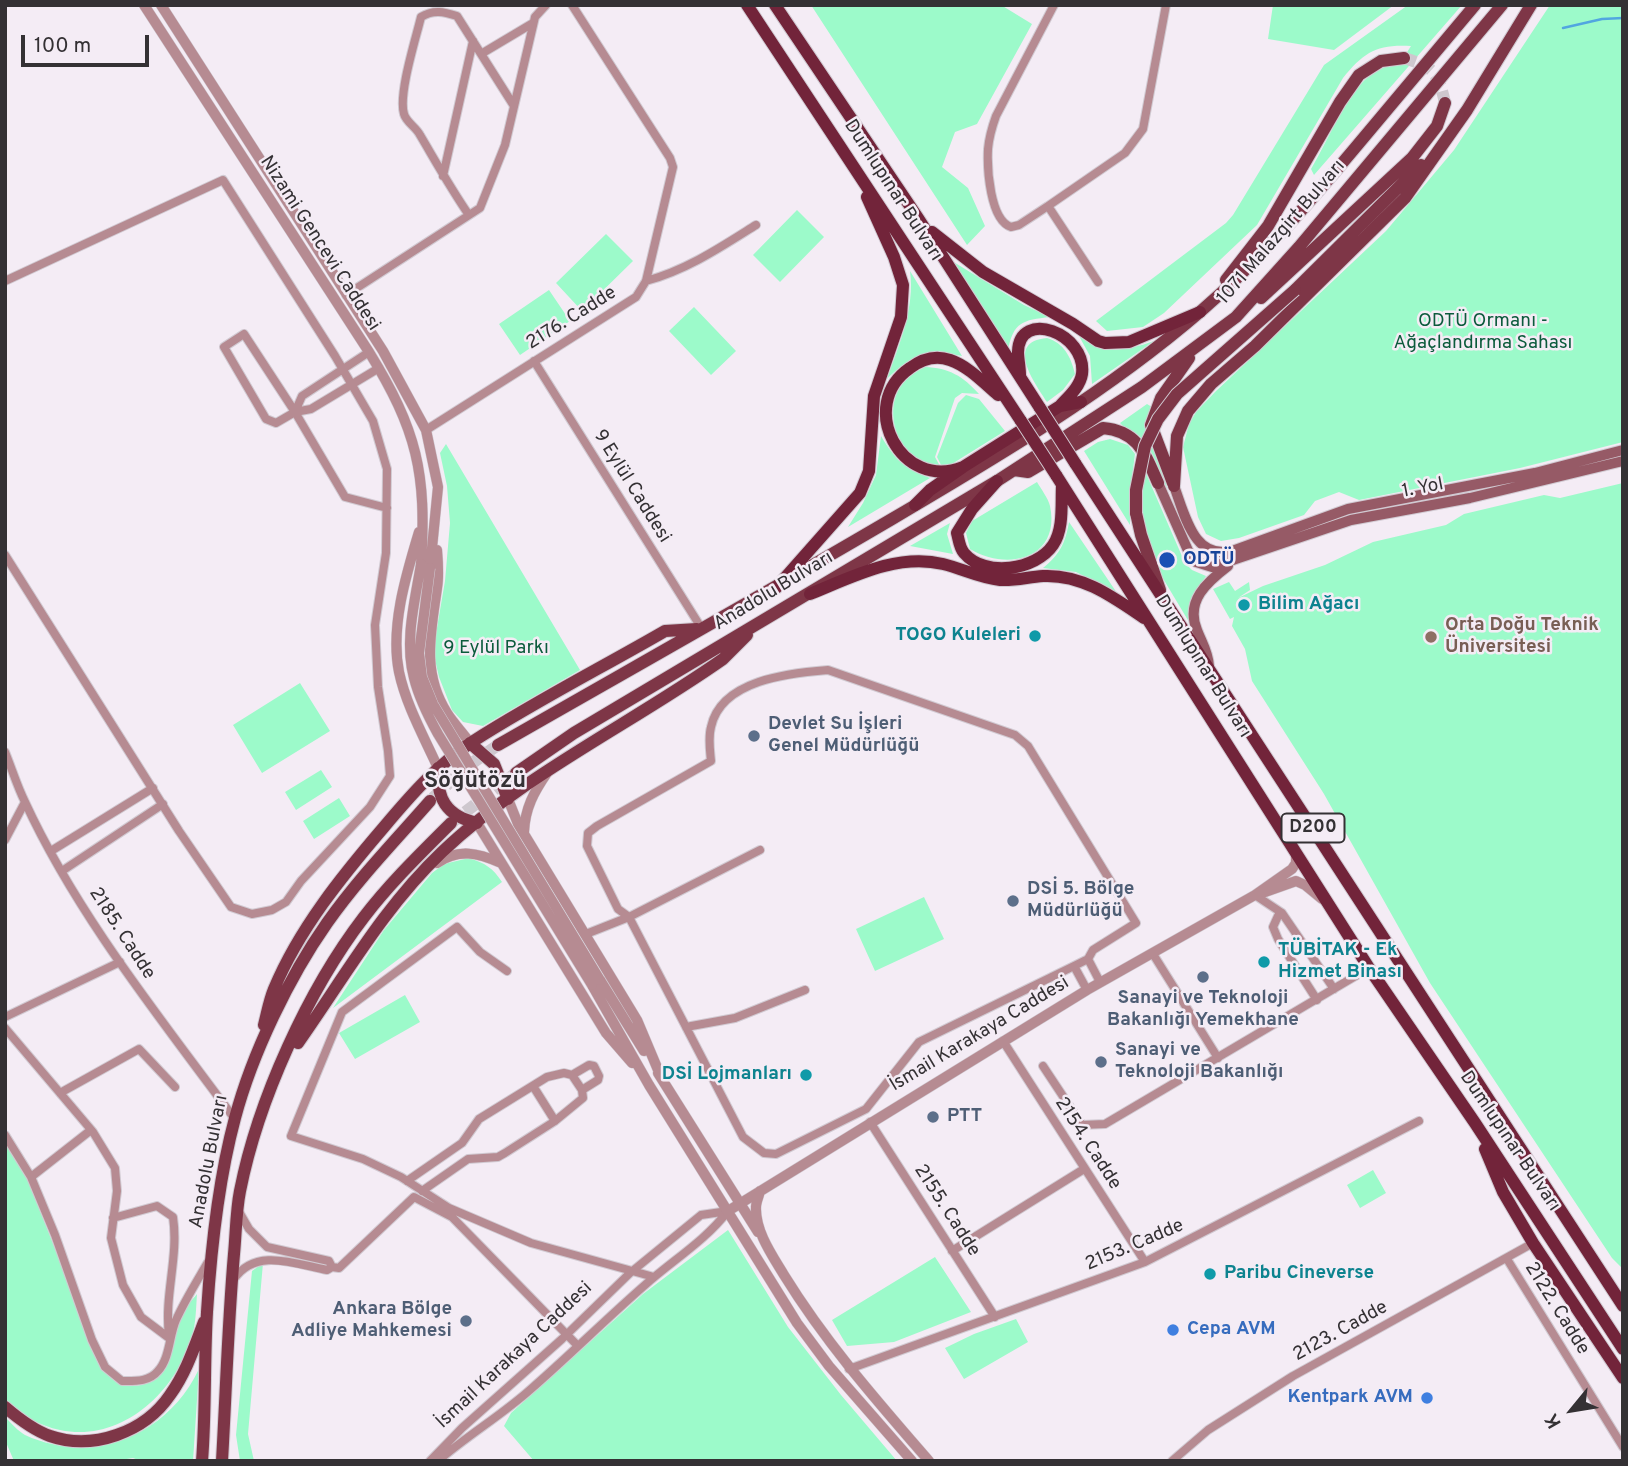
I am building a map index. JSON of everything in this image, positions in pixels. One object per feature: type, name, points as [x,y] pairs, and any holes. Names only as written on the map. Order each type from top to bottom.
[{"type":"highway","name":"Dumlupınar Bulvarı","points":[[747,5],[1151,622],[1369,968],[1475,1123],[1623,1349]]},
{"type":"highway","name":"Dumlupınar Bulvarı","points":[[775,5],[922,225],[1623,1306]]},
{"type":"highway","points":[[776,588],[860,493],[869,471],[874,397],[901,317],[903,285],[894,257],[849,159]]},
{"type":"highway","points":[[922,225],[983,272],[1064,318],[1098,341],[1129,342],[1200,313]]},
{"type":"highway","points":[[915,505],[930,490],[963,467],[1060,406],[1077,386],[1082,373],[1078,353],[1062,334],[1040,328],[1027,334],[1020,342],[1018,352],[1021,378]]},
{"type":"highway","points":[[963,467],[941,473],[931,472],[908,461],[895,446],[886,426],[886,405],[892,386],[902,373],[918,362],[942,359],[963,366],[1010,405]]},
{"type":"highway","points":[[1060,406],[1081,402]]},
{"type":"highway","points":[[998,481],[972,509],[957,533],[960,547],[966,556],[995,567],[1012,568],[1027,564],[1051,548],[1058,537],[1059,480]]},
{"type":"highway","points":[[810,594],[877,568],[900,563],[926,562],[1001,580],[1041,576],[1081,581],[1107,592],[1151,622]]},
{"type":"highway","points":[[1475,1123],[1503,1192],[1533,1243],[1623,1378]]},
{"type":"main road","name":"1071 Malazgirt Bulvarı","points":[[1039,430],[1200,313],[1236,281],[1291,223],[1475,5]]},
{"type":"main road","name":"1071 Malazgirt Bulvarı","points":[[1053,445],[1109,409],[1236,317],[1299,247],[1502,5]]},
{"type":"main road","points":[[1174,486],[1177,436],[1188,411],[1211,384],[1255,346],[1405,198],[1467,110],[1531,5]]},
{"type":"main road","points":[[1200,313],[1268,226],[1340,102],[1359,75],[1381,61],[1404,58]]},
{"type":"main road","points":[[1236,317],[1275,288],[1412,158],[1437,126],[1445,103]]},
{"type":"main road","points":[[1165,603],[1136,513],[1136,490],[1145,446],[1151,431],[1177,394],[1295,290],[1400,183],[1435,152]]},
{"type":"main road","points":[[1198,346],[1165,392],[1155,410],[1151,425],[1191,528],[1200,544],[1213,552],[1233,555]]},
{"type":"main road","points":[[1103,428],[1109,409]]},
{"type":"main road","points":[[1014,470],[1028,472],[1103,428],[1124,432],[1132,437],[1145,456],[1185,545],[1196,562],[1212,567],[1292,529],[1317,525]]},
{"type":"main road","name":"Anadolu Bulvarı","points":[[498,745],[776,588],[1039,430]]},
{"type":"main road","name":"Anadolu Bulvarı","points":[[516,773],[555,744],[810,594],[1053,445]]},
{"type":"main road","name":"1. Yol","points":[[1505,484],[1623,450]]},
{"type":"main road","name":"1. Yol","points":[[1233,555],[1253,552],[1348,509],[1505,484],[1623,461]]},
{"type":"main road","points":[[1209,666],[1207,651],[1196,628],[1193,612],[1195,602],[1204,586],[1233,555]]},
{"type":"main road","points":[[278,1070],[389,909],[442,852],[548,771],[723,659],[760,623]]},
{"type":"main road","points":[[258,1049],[273,991],[293,950],[320,906],[348,869],[438,768],[470,743],[665,631],[702,629]]},
{"type":"main road","points":[[470,743],[494,764],[508,799]]},
{"type":"main road","points":[[438,768],[438,789],[448,808],[453,815],[477,823]]},
{"type":"main road","name":"Anadolu Bulvarı","points":[[202,1461],[207,1312],[219,1198],[234,1118],[258,1049],[326,925],[352,890],[430,801]]},
{"type":"main road","name":"Anadolu Bulvarı","points":[[222,1461],[231,1284],[238,1210],[256,1125],[278,1070],[319,985],[363,918],[397,878],[451,823]]},
{"type":"main road","points":[[5,1407],[33,1429],[52,1437],[95,1440],[118,1435],[145,1422],[169,1398],[187,1368],[207,1312]]},
{"type":"main road","points":[[224,1422],[231,1461]]},
{"type":"street","name":"Nizami Gencevi Caddesi","points":[[144,5],[369,352],[411,432],[422,488],[424,518],[425,566],[419,653],[422,677],[474,783],[596,982]]},
{"type":"street","name":"Nizami Gencevi Caddesi","points":[[160,5],[383,351],[426,430],[438,487],[438,585],[431,622],[430,666],[436,690],[447,712],[470,743]]},
{"type":"street","points":[[346,295],[480,208],[505,145],[533,23],[546,5]]},
{"type":"street","points":[[572,5],[670,158],[673,167],[646,281],[669,275],[698,261],[756,225]]},
{"type":"street","points":[[1054,5],[996,116],[988,147],[992,195],[998,215],[1005,225],[1011,227],[1019,225],[1125,153],[1143,129],[1166,5]]},
{"type":"street","points":[[469,215],[443,176],[419,132],[405,118],[403,112],[403,95],[421,17],[428,12],[442,11],[457,16],[514,106]]},
{"type":"street","points":[[481,54],[533,23]]},
{"type":"street","points":[[443,176],[473,41]]},
{"type":"street","points":[[5,281],[223,180],[373,421],[387,468],[386,554],[375,625],[378,687],[390,775],[370,807],[301,881],[286,902],[272,910],[252,915],[231,907],[5,555]]},
{"type":"street","points":[[1048,206],[1098,282]]},
{"type":"street","name":"2176. Cadde","points":[[426,430],[636,296],[646,281]]},
{"type":"street","points":[[379,368],[310,408],[295,412],[276,423],[266,419],[224,347],[244,334],[295,412],[345,497],[387,508]]},
{"type":"street","points":[[295,412],[302,396],[369,352]]},
{"type":"street","name":"9 Eylül Caddesi","points":[[534,361],[702,629]]},
{"type":"street","name":"Nizami Gencevi Caddesi","points":[[424,518],[410,561],[400,613],[399,669],[404,691],[438,768]]},
{"type":"street","name":"Nizami Gencevi Caddesi","points":[[425,566],[436,518]]},
{"type":"street","points":[[828,670],[1015,735],[1028,746],[1136,923],[1093,950],[1088,959],[1074,967],[919,1042],[866,1109],[776,1154],[764,1153],[743,1137],[629,917],[618,909],[587,846],[588,833],[711,761],[711,726],[719,708],[743,689],[763,679],[794,672],[828,670]]},
{"type":"street","name":"2185. Cadde","points":[[5,752],[25,802],[62,871],[121,962],[234,1118]]},
{"type":"street","points":[[524,833],[525,815],[533,794],[548,771]]},
{"type":"street","points":[[51,851],[153,788]]},
{"type":"street","points":[[508,799],[524,833],[637,1020],[661,1077]]},
{"type":"street","points":[[5,840],[25,802]]},
{"type":"street","points":[[62,871],[163,804]]},
{"type":"street","points":[[477,823],[606,1033],[649,1085]]},
{"type":"street","name":"İsmail Karakaya Caddesi","points":[[439,1461],[467,1436],[502,1414],[654,1277],[712,1231],[728,1211],[1100,982],[1255,895],[1292,869],[1297,855],[1286,834]]},
{"type":"street","points":[[586,934],[629,917],[760,850]]},
{"type":"street","points":[[425,871],[447,856],[460,852],[475,853],[502,863]]},
{"type":"street","name":"İsmail Karakaya Caddesi","points":[[1255,895],[1296,881],[1331,906]]},
{"type":"street","points":[[1255,895],[1282,913],[1334,989]]},
{"type":"street","points":[[1282,913],[1273,927],[1317,1000]]},
{"type":"street","points":[[507,971],[480,952],[457,927],[342,1012],[291,1136],[363,1159],[407,1181],[449,1208],[531,1243],[654,1277]]},
{"type":"street","points":[[1153,954],[1218,1058]]},
{"type":"street","points":[[1088,959],[1100,982]]},
{"type":"street","points":[[5,1017],[121,962]]},
{"type":"street","points":[[1074,967],[1087,990]]},
{"type":"street","points":[[1043,1066],[1082,1125],[1105,1124],[1369,968]]},
{"type":"street","points":[[596,982],[661,1077],[810,1318],[849,1369],[929,1461]]},
{"type":"street","points":[[596,982],[649,1085],[772,1284],[829,1366],[912,1461]]},
{"type":"street","points":[[686,1027],[735,1018],[804,990]]},
{"type":"street","points":[[5,1028],[91,1129],[115,1168],[117,1191],[111,1238],[123,1285],[141,1317],[169,1338]]},
{"type":"street","name":"2154. Cadde","points":[[1003,1041],[1145,1262]]},
{"type":"street","points":[[60,1093],[139,1049],[175,1087]]},
{"type":"street","points":[[572,1075],[589,1065],[596,1070],[598,1080],[582,1090]]},
{"type":"street","points":[[407,1181],[462,1143],[479,1119],[552,1075],[572,1075],[582,1090],[581,1100],[555,1121],[501,1155],[468,1159],[422,1191]]},
{"type":"street","points":[[533,1086],[555,1121]]},
{"type":"street","name":"2153. Cadde","points":[[849,1369],[1145,1262],[1419,1121]]},
{"type":"street","name":"2155. Cadde","points":[[870,1122],[995,1317]]},
{"type":"street","points":[[31,1177],[91,1129]]},
{"type":"street","points":[[5,1135],[31,1177],[55,1235],[92,1340],[105,1367],[122,1381],[143,1381],[158,1372],[166,1357],[176,1319],[213,1253]]},
{"type":"street","points":[[953,1251],[1084,1169]]},
{"type":"street","points":[[731,1188],[760,1191],[756,1206],[767,1247]]},
{"type":"street","points":[[231,1284],[242,1268],[267,1258],[327,1270],[338,1268],[414,1197],[452,1217],[578,1346]]},
{"type":"street","points":[[113,1218],[157,1206],[173,1216],[176,1234],[174,1269],[166,1313],[169,1338]]},
{"type":"street","points":[[238,1210],[253,1234],[267,1247],[329,1261],[332,1267]]},
{"type":"street","name":"İsmail Karakaya Caddesi","points":[[430,1461],[462,1428],[567,1335],[633,1271],[701,1215],[728,1211]]},
{"type":"street","name":"2123. Cadde","points":[[1172,1461],[1208,1430],[1293,1376],[1533,1243]]},
{"type":"street","name":"2122. Cadde","points":[[1507,1259],[1623,1447]]},
{"type":"green space","points":[[811,5],[1001,5],[1032,24],[977,124],[955,132],[942,167],[968,188],[985,226],[967,245]]},
{"type":"green space","points":[[1273,5],[1394,5],[1334,50],[1268,39]]},
{"type":"green space","points":[[1408,5],[1462,5],[1314,175],[1311,169],[1355,91],[1374,72],[1400,63],[1411,46],[1380,48],[1365,56],[1351,69],[1343,78],[1257,225],[1164,313],[1143,327],[1107,331],[1096,321],[1226,223],[1324,65]]},
{"type":"green space","name":"ODTÜ Ormanı - Ağaçlandırma Sahası","points":[[1550,5],[1623,5],[1623,442],[1520,468],[1359,500],[1339,492],[1315,501],[1304,515],[1239,538],[1221,541],[1206,534],[1198,517],[1183,447],[1189,424],[1196,412],[1386,231],[1454,150]]},
{"type":"green space","points":[[797,210],[824,237],[780,282],[753,255]]},
{"type":"green space","points":[[606,234],[633,261],[582,311],[556,283]]},
{"type":"green space","points":[[952,261],[1024,305],[1050,317],[1026,321],[1016,328],[1008,351]]},
{"type":"green space","points":[[910,271],[962,356],[939,353],[921,356],[905,364],[887,379],[908,312]]},
{"type":"green space","points":[[549,290],[570,321],[520,355],[499,324]]},
{"type":"green space","points":[[694,307],[736,351],[711,375],[669,331]]},
{"type":"green space","points":[[1079,336],[1106,349],[1124,349],[1154,341],[1092,384],[1090,356]]},
{"type":"green space","points":[[1047,338],[1058,343],[1066,352],[1075,374],[1063,390],[1047,402],[1030,374],[1025,355],[1027,347],[1034,341]]},
{"type":"green space","points":[[925,367],[955,374],[979,394],[962,393],[955,398],[935,457],[941,468],[906,451],[898,439],[894,420],[894,401],[901,385]]},
{"type":"green space","points":[[966,395],[979,399],[1005,431],[947,467],[941,465],[937,457],[958,403]]},
{"type":"green space","points":[[1147,404],[1152,407],[1167,489],[1146,444],[1140,436],[1120,423]]},
{"type":"green space","points":[[881,436],[901,462],[930,478],[848,527],[876,475]]},
{"type":"green space","points":[[1110,439],[1128,445],[1135,454],[1130,493],[1130,525],[1084,451],[1098,442]]},
{"type":"green space","name":"9 Eylül Parkı","points":[[446,444],[580,670],[483,726],[463,722],[452,710],[439,677],[433,651],[445,581],[450,523],[447,486],[440,453]]},
{"type":"green space","points":[[1141,462],[1185,563],[1192,570],[1206,576],[1191,602],[1189,622],[1143,545],[1139,533]]},
{"type":"green space","points":[[1037,482],[1050,506],[1051,524],[1040,549],[1028,556],[1000,559],[970,549],[966,533],[972,521]]},
{"type":"green space","points":[[1623,483],[1623,1269],[1612,1258],[1430,983],[1324,794],[1252,681],[1245,649],[1232,626],[1234,617],[1230,619],[1213,589],[1229,582],[1235,591],[1249,582],[1250,590],[1238,598],[1263,586],[1325,565],[1373,542],[1446,525],[1464,514],[1544,495],[1560,498]]},
{"type":"green space","points":[[1069,522],[1117,593],[1076,572],[1043,568],[1061,548]]},
{"type":"green space","points":[[950,523],[947,534],[953,554],[910,546]]},
{"type":"green space","points":[[300,683],[330,731],[262,773],[233,725]]},
{"type":"green space","points":[[321,770],[332,787],[296,810],[285,792]]},
{"type":"green space","points":[[339,798],[350,816],[314,839],[303,821]]},
{"type":"green space","points":[[469,858],[488,867],[502,882],[333,1008],[384,930],[432,873],[444,864]]},
{"type":"green space","points":[[924,897],[944,939],[875,971],[856,929]]},
{"type":"green space","points":[[405,995],[420,1022],[355,1059],[339,1033]]},
{"type":"green space","points":[[5,1141],[25,1173],[102,1367],[111,1375],[121,1382],[138,1385],[154,1379],[162,1372],[184,1311],[197,1294],[192,1337],[173,1377],[142,1409],[124,1421],[104,1429],[82,1432],[52,1428],[23,1414],[5,1399]]},
{"type":"green space","points":[[1373,1170],[1386,1193],[1360,1208],[1347,1185]]},
{"type":"green space","points":[[728,1230],[788,1327],[897,1461],[534,1461],[504,1426],[511,1413],[643,1294]]},
{"type":"green space","points":[[935,1257],[971,1312],[894,1342],[847,1346],[832,1320]]},
{"type":"green space","points":[[263,1263],[248,1434],[254,1461],[240,1461],[236,1435],[252,1271]]},
{"type":"green space","points":[[1016,1319],[1028,1342],[964,1379],[945,1348]]},
{"type":"green space","points":[[199,1369],[193,1461],[141,1461],[133,1458],[114,1461],[14,1461],[5,1440],[5,1417],[25,1435],[51,1444],[77,1447],[102,1445],[126,1438],[148,1427],[168,1412]]},
{"type":"waterway","points":[[1563,28],[1602,19],[1623,18]]},
{"type":"tunnel","points":[[1404,58],[1422,64],[1433,72],[1440,84],[1445,103]]},
{"type":"tunnel","points":[[433,798],[465,768],[498,745]]},
{"type":"tunnel","points":[[451,823],[516,773]]},
{"type":"place","name":"ODTÜ","points":[[1167,560]]},
{"type":"place","name":"Bilim Ağacı","points":[[1244,605]]},
{"type":"place","name":"TOGO Kuleleri","points":[[1035,636]]},
{"type":"place","name":"Orta Doğu Teknik Üniversitesi","points":[[1431,637]]},
{"type":"place","name":"Devlet Su İşleri Genel Müdürlüğü","points":[[754,736]]},
{"type":"place","name":"DSİ 5. Bölge Müdürlüğü","points":[[1013,901]]},
{"type":"place","name":"TÜBİTAK - Ek Hizmet Binası","points":[[1264,962]]},
{"type":"place","name":"Sanayi ve Teknoloji Bakanlığı Yemekhane","points":[[1203,977]]},
{"type":"place","name":"Sanayi ve Teknoloji Bakanlığı","points":[[1101,1062]]},
{"type":"place","name":"DSİ Lojmanları","points":[[806,1075]]},
{"type":"place","name":"PTT","points":[[933,1117]]},
{"type":"place","name":"Paribu Cineverse","points":[[1210,1274]]},
{"type":"place","name":"Ankara Bölge Adliye Mahkemesi","points":[[466,1321]]},
{"type":"place","name":"Cepa AVM","points":[[1173,1330]]},
{"type":"place","name":"Kentpark AVM","points":[[1427,1398]]},
{"type":"district","name":"Söğütözü","points":[[475,782]]}]
